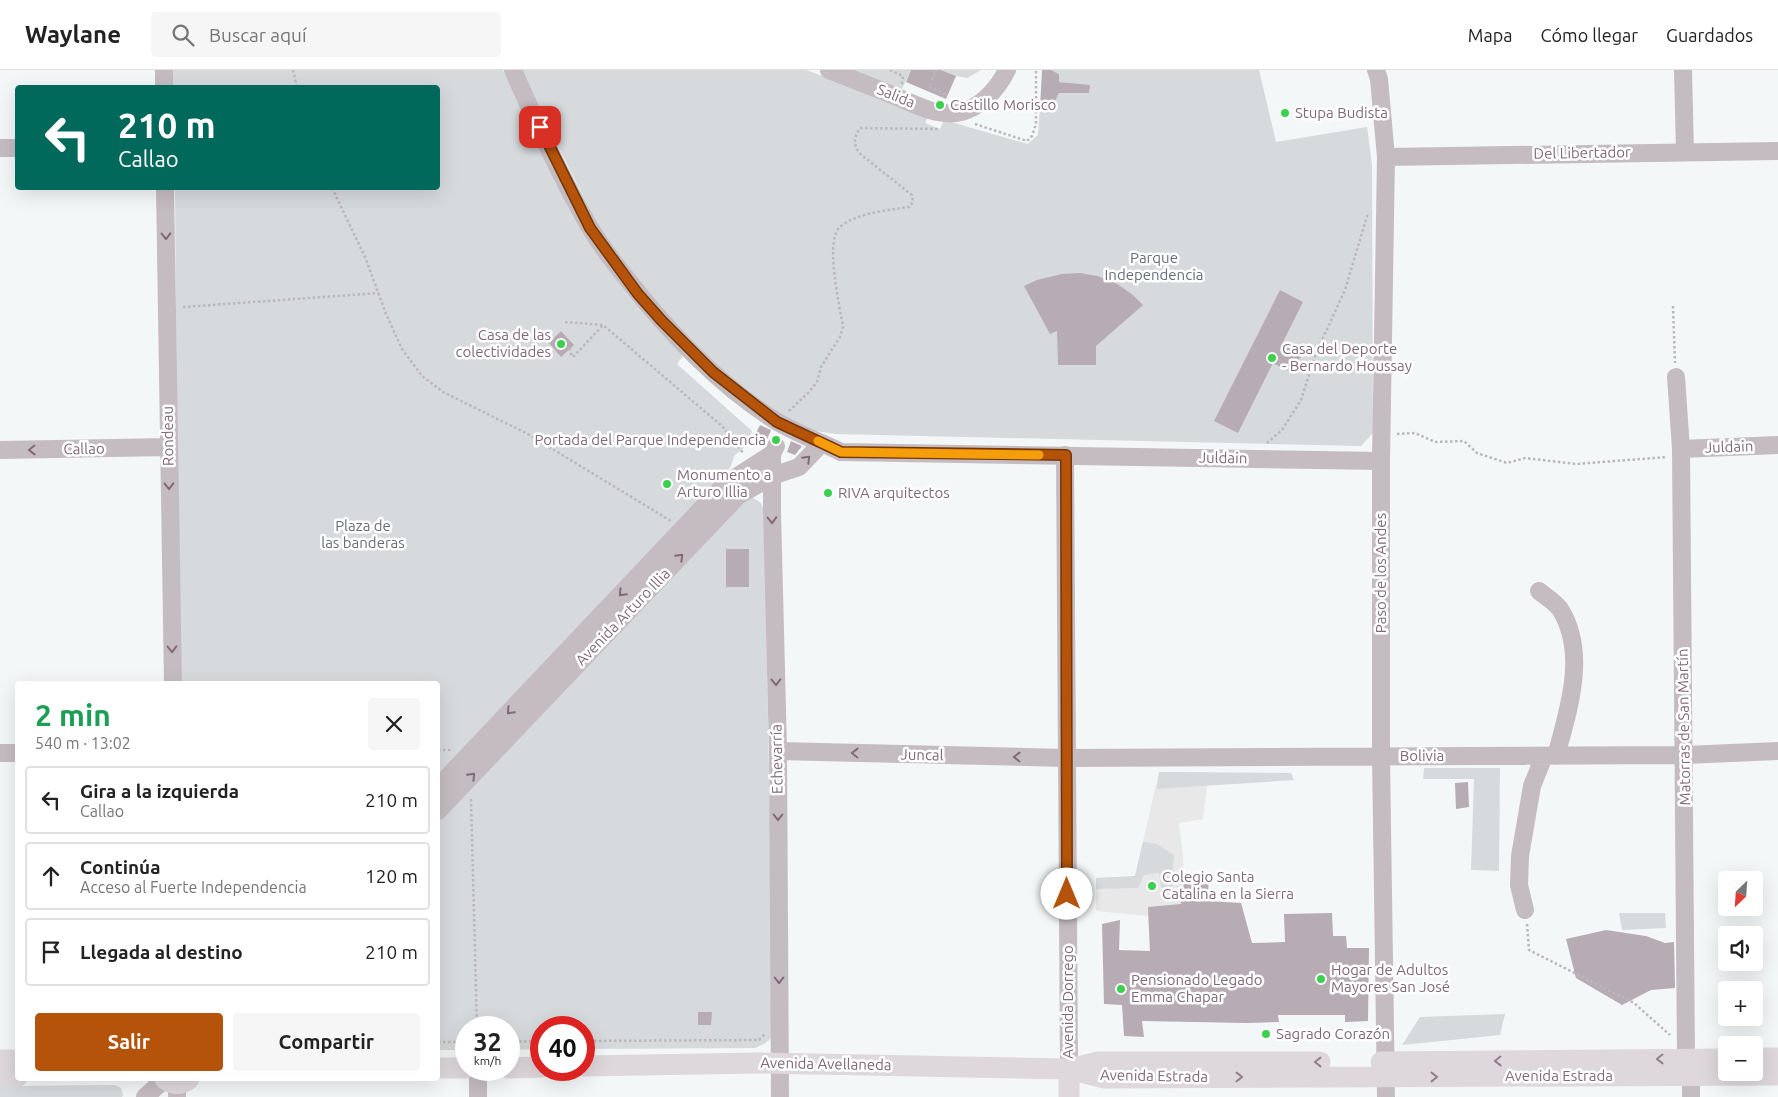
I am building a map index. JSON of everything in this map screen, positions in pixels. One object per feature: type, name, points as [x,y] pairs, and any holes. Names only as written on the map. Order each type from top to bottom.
[{"type":"main road","points":[[1763,1058],[1778,1058]]},
{"type":"main road","name":"Avenida Estrada","points":[[1069,1069],[1100,1078],[1386,1079],[1718,1059]]},
{"type":"main road","points":[[0,1060],[15,1060]]},
{"type":"main road","name":"Avenida Estrada","points":[[1688,1061],[1778,1075]]},
{"type":"main road","name":"Avenida Avellaneda","points":[[595,1066],[780,1064],[1069,1069]]},
{"type":"main road","points":[[440,1068],[455,1068]]},
{"type":"main road","points":[[1069,1069],[1069,1097]]},
{"type":"main road","points":[[0,1076],[15,1076]]},
{"type":"street","points":[[164,70],[164,85]]},
{"type":"street","points":[[513,70],[590,228],[614,262],[662,321],[706,365],[740,394],[779,437],[822,443],[841,452],[1066,455]]},
{"type":"street","name":"Salida","points":[[830,70],[934,112],[954,113],[962,112],[992,93],[1006,70]]},
{"type":"street","name":"Paso de los Andes","points":[[1376,70],[1379,79],[1386,157],[1381,436],[1386,1079]]},
{"type":"street","points":[[1683,70],[1685,152]]},
{"type":"street","points":[[0,148],[15,148]]},
{"type":"street","name":"Del Libertador","points":[[1386,157],[1778,151]]},
{"type":"street","name":"Rondeau","points":[[165,190],[173,681]]},
{"type":"street","name":"Matorras de San Martín","points":[[1676,377],[1681,448],[1688,1061],[1691,1097]]},
{"type":"street","name":"Echevarría","points":[[779,437],[772,476],[778,751],[780,1097]]},
{"type":"street","name":"Avenida Arturo Illia","points":[[440,785],[725,484],[779,437]]},
{"type":"street","name":"Avenida Arturo Illia","points":[[440,809],[738,496],[772,476],[799,467],[822,443]]},
{"type":"street","name":"Juldain","points":[[1681,448],[1778,445]]},
{"type":"street","name":"Callao","points":[[0,450],[168,447]]},
{"type":"street","name":"Juldain","points":[[1066,455],[1381,461]]},
{"type":"street","name":"Avenida Dorrego","points":[[1066,455],[1069,1069]]},
{"type":"street","points":[[1525,910],[1519,885],[1520,856],[1532,786],[1550,756],[1571,700],[1575,660],[1569,628],[1559,608],[1539,591]]},
{"type":"street","name":"Juncal","points":[[778,751],[1066,758]]},
{"type":"street","name":"Bolivia","points":[[1066,758],[1685,755],[1778,751]]},
{"type":"street","points":[[0,753],[15,753]]},
{"type":"street","points":[[478,1081],[478,1097]]},
{"type":"street","points":[[146,1096],[175,1084]]},
{"type":"path","points":[[293,70],[296,85]]},
{"type":"path","points":[[892,70],[903,76]]},
{"type":"path","points":[[934,70],[936,71],[929,87],[945,94]]},
{"type":"path","points":[[972,124],[1027,140],[1032,136],[1036,124],[1036,70]]},
{"type":"path","points":[[779,437],[816,382],[821,367],[843,327],[833,261],[834,236],[839,228],[854,219],[873,213],[909,207],[913,202],[912,195],[859,153],[854,146],[855,135],[860,128],[949,129]]},
{"type":"path","points":[[333,190],[365,257],[402,349],[422,376],[443,392],[526,433],[674,523]]},
{"type":"path","points":[[1247,458],[1282,430],[1301,400],[1316,353],[1344,290],[1371,204]]},
{"type":"path","points":[[166,308],[378,293]]},
{"type":"path","points":[[1673,306],[1676,377]]},
{"type":"path","points":[[565,322],[603,325],[722,426],[745,455]]},
{"type":"path","points":[[570,348],[573,357],[603,325]]},
{"type":"path","points":[[1381,436],[1415,432],[1435,442],[1464,441],[1477,453],[1507,463],[1525,458],[1576,464],[1669,457],[1681,448]]},
{"type":"path","points":[[440,750],[455,750]]},
{"type":"path","points":[[470,792],[477,1016]]},
{"type":"path","points":[[1525,910],[1529,950],[1634,1003],[1688,1061]]},
{"type":"path","points":[[595,1041],[759,1040],[769,1029]]},
{"type":"path","points":[[440,1042],[455,1042]]},
{"type":"shaded area","name":"Colegio Santa Catalina en la Sierra","points":[[1159,772],[1209,772],[1203,819],[1179,823],[1184,883],[1209,880],[1207,901],[1241,903],[1248,929],[1245,955],[1150,953],[1148,916],[1096,911],[1096,878],[1135,876]]},
{"type":"green space","name":"Plaza de las banderas","points":[[172,70],[503,70],[528,123],[685,353],[677,364],[752,431],[748,444],[734,456],[731,466],[723,477],[440,772],[440,681],[179,681],[175,190],[440,190],[440,85],[172,85]]},
{"type":"green space","name":"Parque Independencia","points":[[520,70],[806,70],[929,114],[925,123],[940,129],[944,120],[1028,144],[1038,135],[1040,108],[1051,109],[1059,93],[1068,83],[1059,82],[1059,74],[1051,70],[1259,70],[1276,142],[1367,127],[1372,165],[1373,433],[1361,446],[836,434],[809,430],[775,413],[739,387],[701,351],[651,297],[598,226]]},
{"type":"green space","points":[[846,70],[911,70],[900,93]]},
{"type":"green space","points":[[941,70],[981,70],[967,78]]},
{"type":"green space","points":[[752,497],[761,503],[764,511],[774,1031],[765,1044],[755,1048],[595,1049],[595,1016],[530,1016],[530,1049],[520,1050],[520,1016],[455,1016],[455,1050],[440,1050],[440,817],[747,498]]},
{"type":"green space","points":[[1424,768],[1500,768],[1499,871],[1471,870],[1474,779],[1423,779]]},
{"type":"green space","points":[[1159,772],[1291,773],[1294,780],[1157,789]]},
{"type":"green space","points":[[1143,842],[1157,844],[1174,855],[1171,892],[1161,887],[1159,873],[1144,875],[1138,888],[1096,889],[1096,878],[1135,876]]},
{"type":"green space","points":[[1619,913],[1665,913],[1666,928],[1622,930]]},
{"type":"green space","points":[[1505,1014],[1500,1035],[1402,1045],[1420,1017]]},
{"type":"green space","points":[[115,1085],[121,1088],[122,1097],[0,1097],[0,1086]]},
{"type":"building","name":"Castillo Morisco","points":[[911,70],[941,70],[956,76],[946,99],[906,82]]},
{"type":"building","points":[[1042,70],[1051,70],[1059,74],[1059,82],[1090,85],[1089,93],[1059,93],[1051,109],[1040,108]]},
{"type":"building","points":[[1080,273],[1097,276],[1116,283],[1143,305],[1096,346],[1096,365],[1058,365],[1057,331],[1050,334],[1024,286],[1037,280],[1062,274]]},
{"type":"building","name":"Casa del Deporte - Bernardo Houssay","points":[[1280,290],[1303,302],[1282,344],[1302,354],[1292,373],[1273,363],[1238,433],[1214,421]]},
{"type":"building","name":"Casa de las colectividades","points":[[561,331],[574,345],[561,357],[549,343]]},
{"type":"building","points":[[760,425],[771,430],[766,442],[754,437]]},
{"type":"building","points":[[791,441],[802,446],[795,455],[787,452]]},
{"type":"building","points":[[726,549],[749,549],[749,587],[726,587]]},
{"type":"building","points":[[1468,782],[1469,807],[1456,809],[1455,783]]},
{"type":"building","points":[[1209,880],[1207,901],[1241,903],[1252,943],[1285,942],[1284,914],[1332,913],[1333,936],[1346,936],[1347,948],[1369,948],[1368,1021],[1345,1022],[1345,1015],[1278,1015],[1279,1022],[1142,1021],[1144,1037],[1124,1036],[1122,1005],[1104,1004],[1102,924],[1120,920],[1119,950],[1150,951],[1148,907],[1181,904],[1184,883]]},
{"type":"building","points":[[1606,930],[1646,936],[1665,943],[1674,942],[1675,988],[1651,990],[1622,1005],[1576,978],[1566,939]]},
{"type":"building","points":[[698,1012],[712,1012],[711,1025],[698,1025]]},
{"type":"slow traffic","points":[[818,441],[841,452],[1039,455]]},
{"type":"place","name":"Castillo Morisco","points":[[940,105]]},
{"type":"place","name":"Stupa Budista","points":[[1285,113]]},
{"type":"place","name":"Casa de las colectividades","points":[[561,344]]},
{"type":"place","name":"Casa del Deporte - Bernardo Houssay","points":[[1272,358]]},
{"type":"place","name":"Portada del Parque Independencia","points":[[776,440]]},
{"type":"place","name":"Monumento a Arturo Illia","points":[[667,484]]},
{"type":"place","name":"RIVA arquitectos","points":[[828,493]]},
{"type":"place","name":"Colegio Santa Catalina en la Sierra","points":[[1152,886]]},
{"type":"place","name":"Hogar de Adultos Mayores San José","points":[[1321,979]]},
{"type":"place","name":"Pensionado Legado Emma Chapar","points":[[1121,989]]},
{"type":"place","name":"Sagrado Corazón","points":[[1266,1034]]},
{"type":"route","points":[[540,127],[590,228],[638,294],[713,372],[777,422],[841,452],[1066,455],[1067,894]]}]
